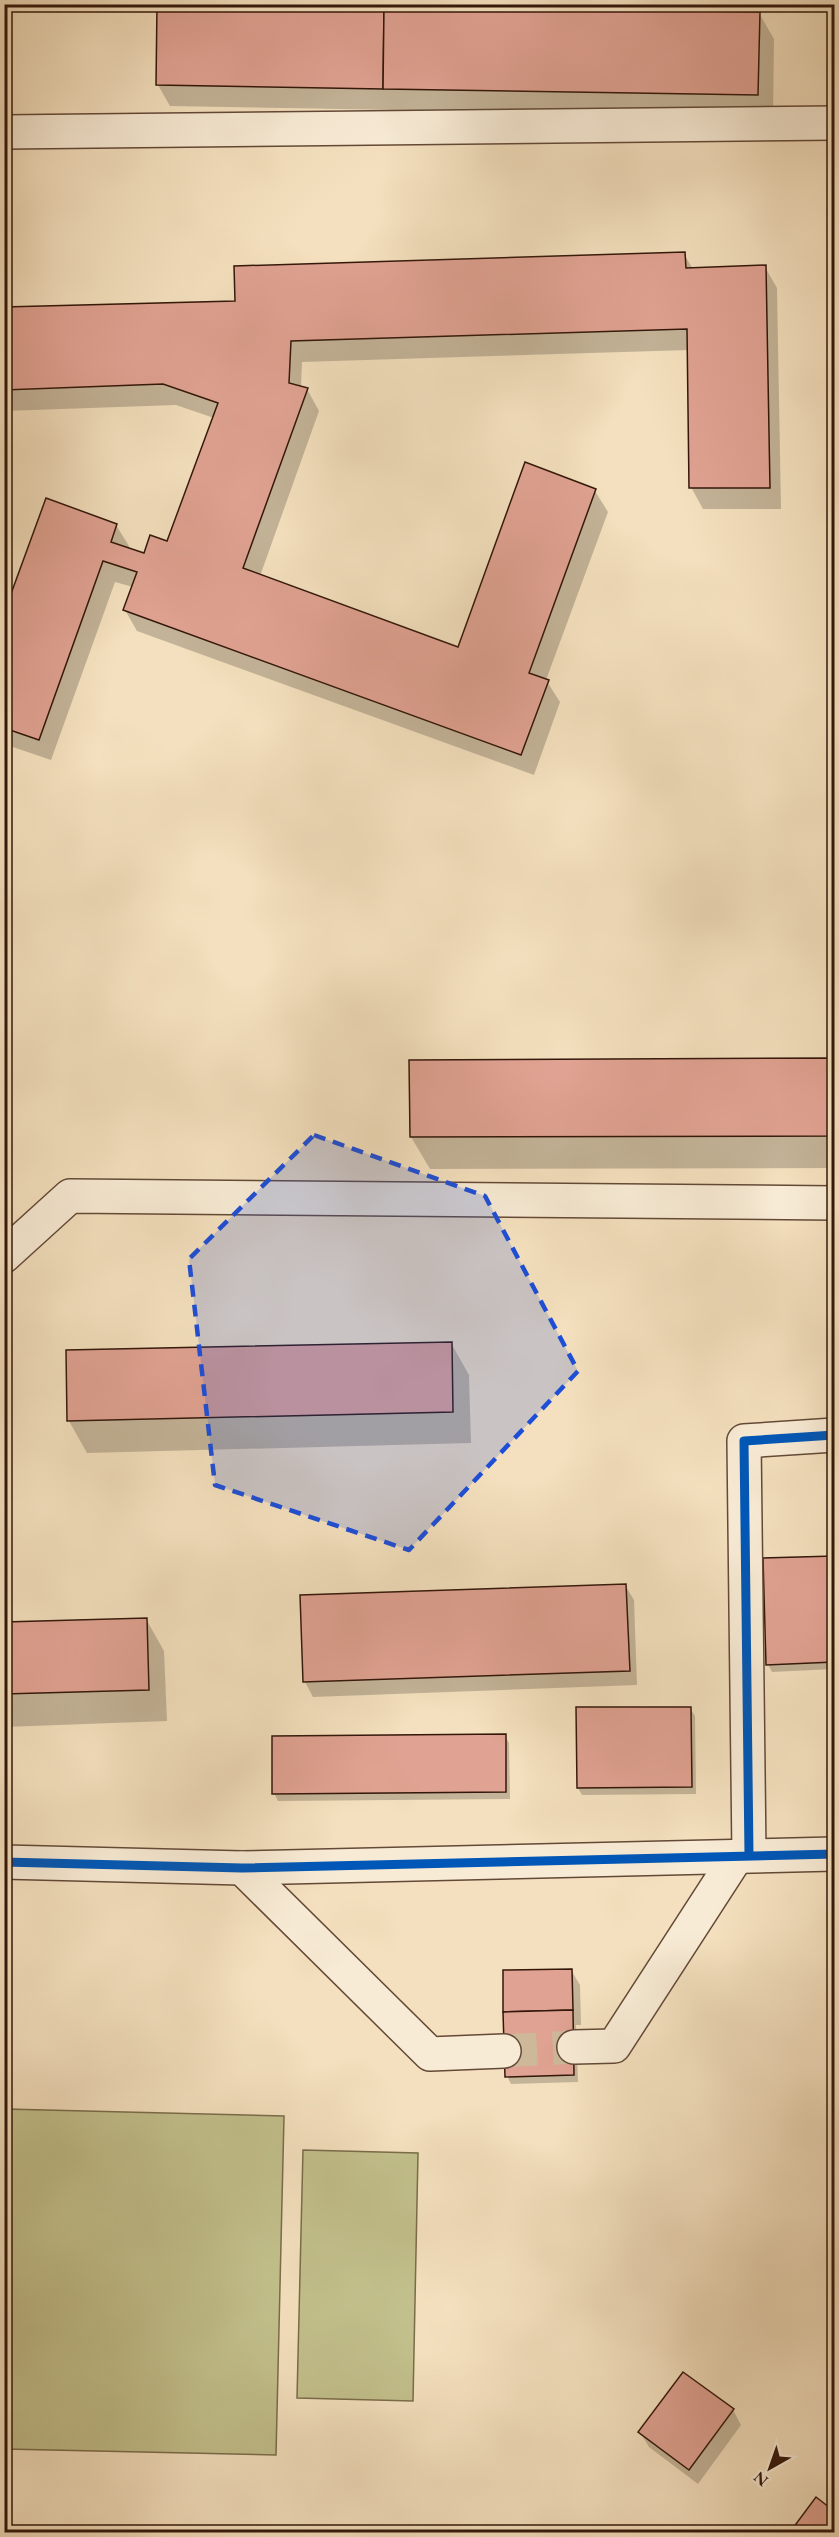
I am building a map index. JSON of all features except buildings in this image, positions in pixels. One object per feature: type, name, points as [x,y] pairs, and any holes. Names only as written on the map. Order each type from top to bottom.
[{"type":"street","points":[[4,132],[834,123]]},
{"type":"street","points":[[4,1256],[70,1196],[834,1203]]},
{"type":"street","points":[[574,2048],[614,2046],[743,1856],[744,1441],[834,1435]]},
{"type":"street","points":[[4,1862],[242,1868],[834,1854]]},
{"type":"street","points":[[242,1868],[429,2054],[504,2051]]},
{"type":"highlighted area","points":[[314,1135],[485,1196],[578,1371],[409,1550],[215,1485],[189,1259]]},
{"type":"shaded area","points":[[5,2109],[284,2116],[276,2455],[5,2449]]},
{"type":"shaded area","points":[[303,2150],[418,2153],[413,2401],[297,2398]]},
{"type":"tunnel","points":[[504,2051],[574,2047]]},
{"type":"cycle path","points":[[749,1855],[744,1441],[834,1435]]},
{"type":"cycle path","points":[[4,1862],[242,1868],[834,1854]]}]
